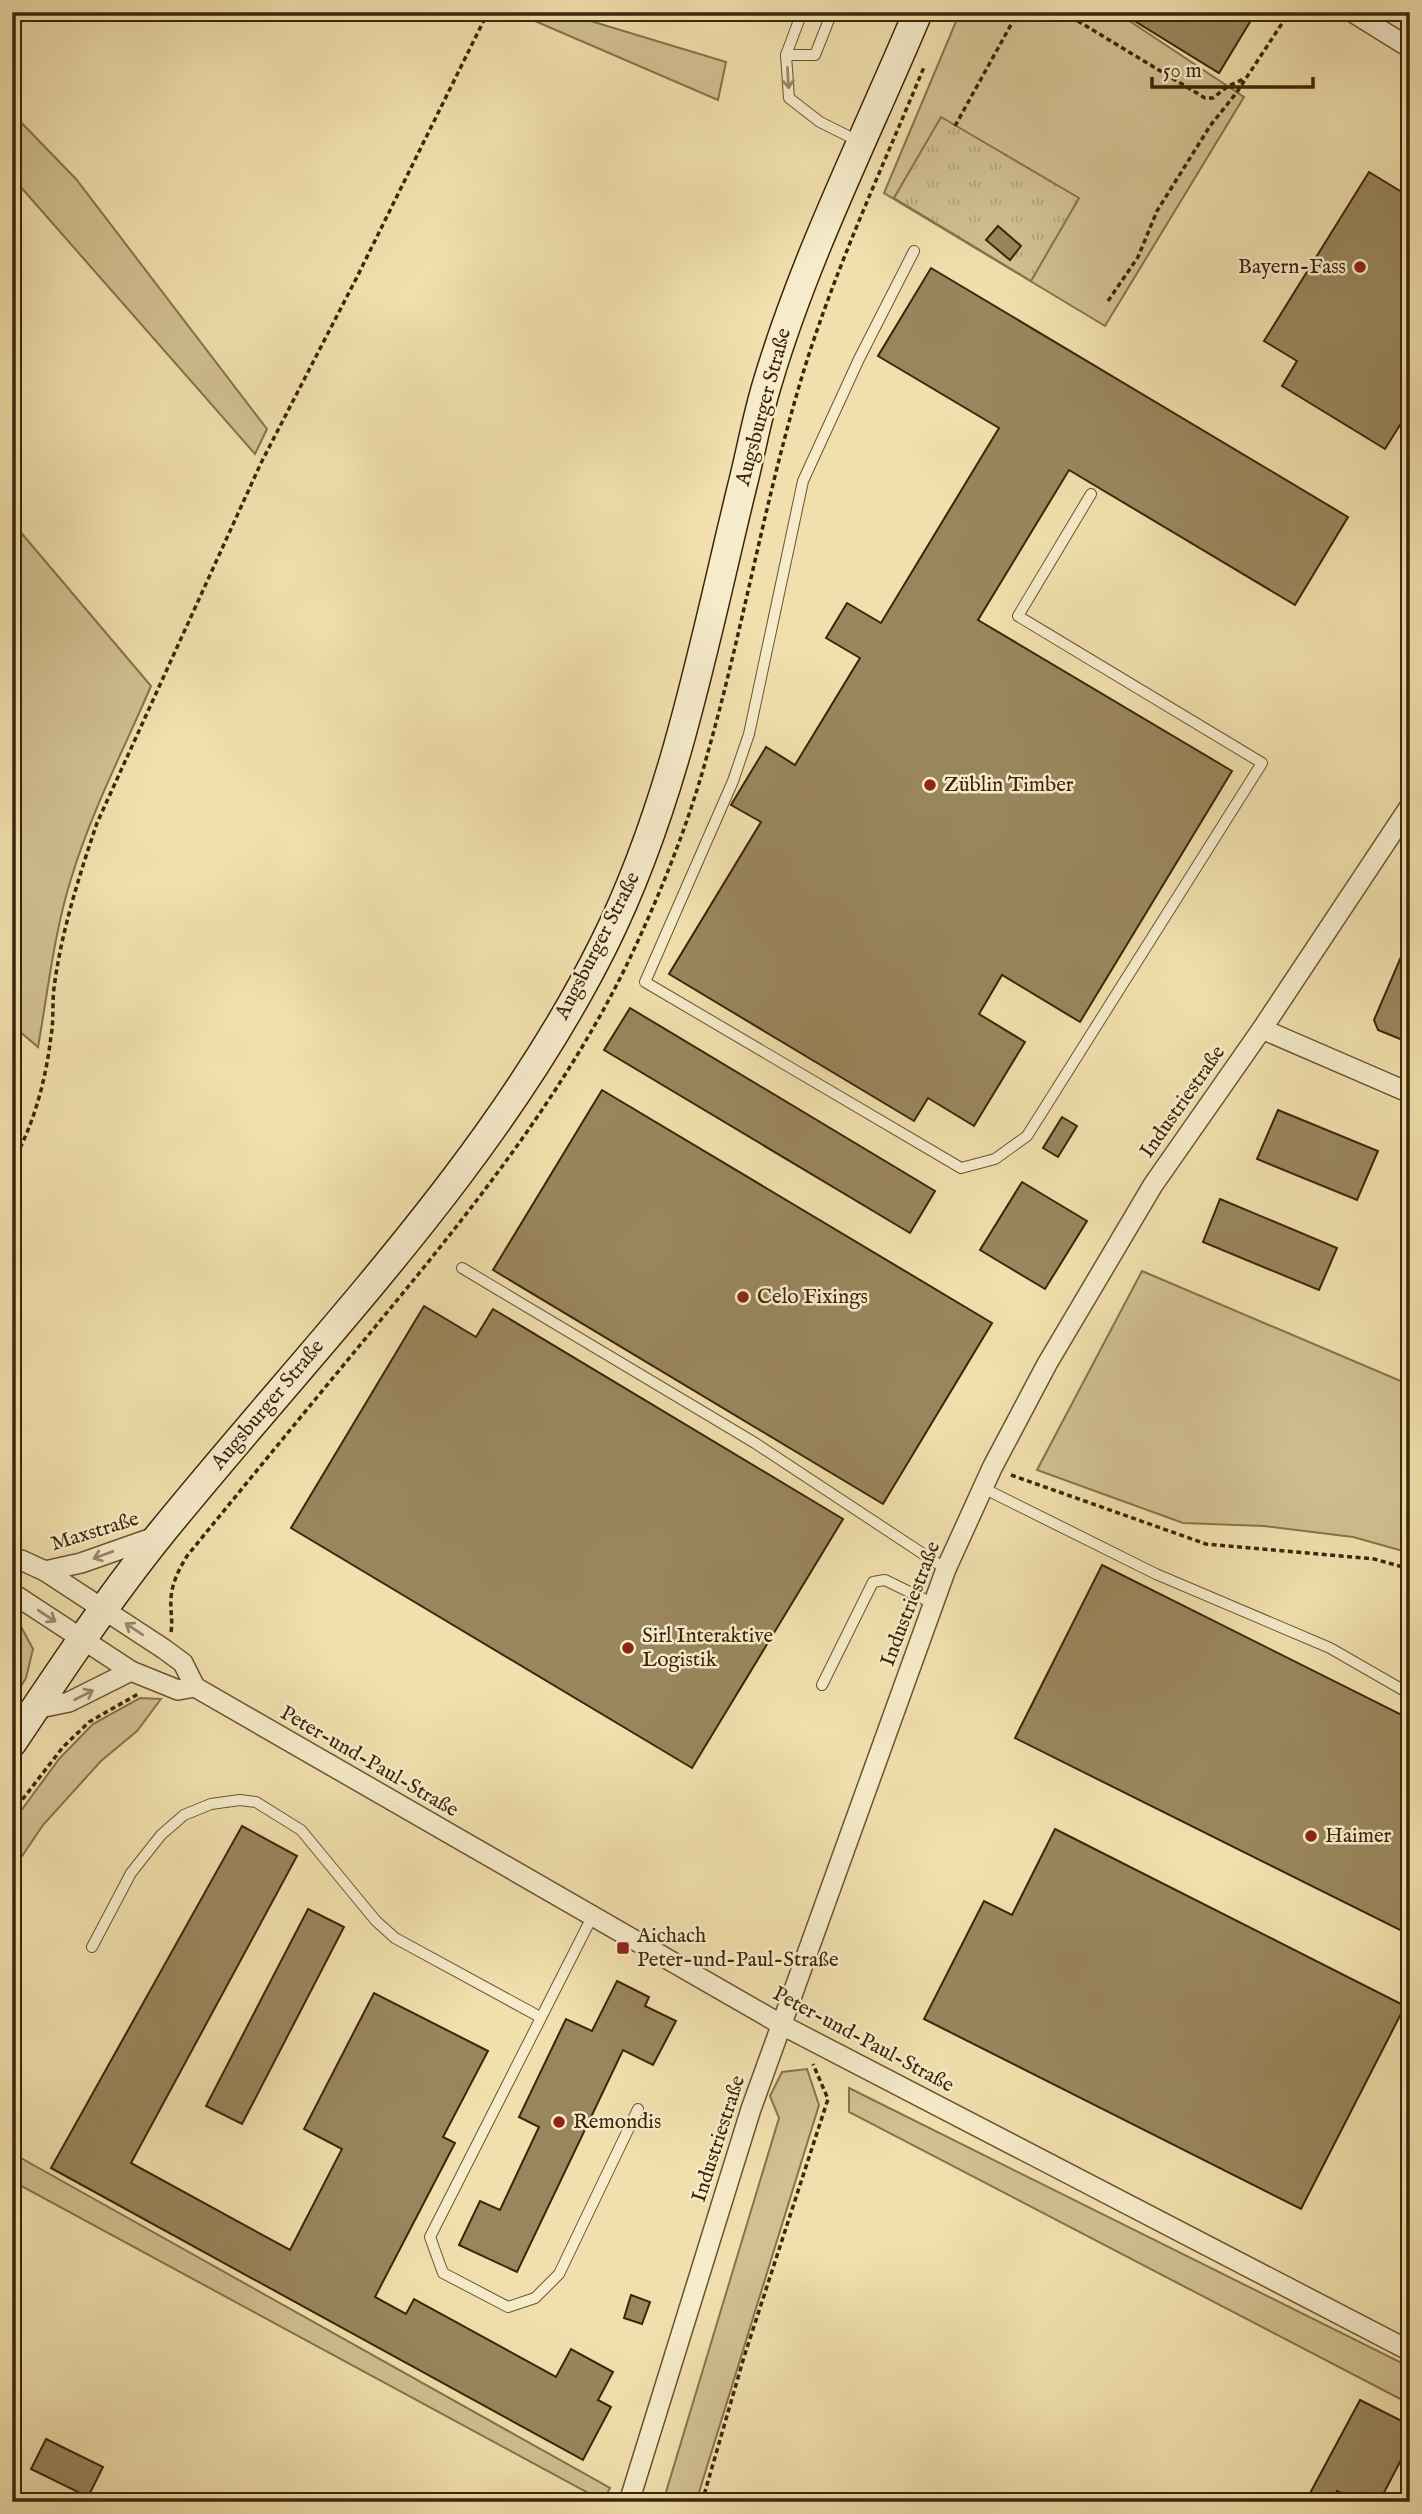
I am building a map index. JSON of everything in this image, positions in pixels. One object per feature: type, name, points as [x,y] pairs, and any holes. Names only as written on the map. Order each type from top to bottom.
[{"type":"main road","name":"Augsburger Straße","points":[[12,1743],[103,1609],[159,1535],[396,1253],[490,1132],[552,1037],[604,944],[645,852],[683,731],[766,384],[797,295],[862,143],[930,19]]},
{"type":"street","points":[[1352,12],[1410,48]]},
{"type":"street","name":"Industriestraße","points":[[629,2502],[751,2109],[946,1569],[992,1468],[1046,1364],[1153,1185],[1262,1029],[1410,806]]},
{"type":"street","points":[[1262,1029],[1410,1093]]},
{"type":"street","name":"Maxstraße","points":[[45,1571],[81,1563],[159,1535]]},
{"type":"street","name":"Maxstraße","points":[[12,1559],[21,1560],[45,1571],[103,1609]]},
{"type":"street","points":[[12,1593],[82,1640]]},
{"type":"street","name":"Peter-und-Paul-Straße","points":[[103,1609],[183,1663],[195,1688],[782,2025],[1410,2351]]},
{"type":"street","name":"Peter-und-Paul-Straße","points":[[82,1640],[139,1675],[178,1690],[195,1688]]},
{"type":"street","points":[[35,1709],[69,1703],[139,1675]]},
{"type":"lane","points":[[802,12],[786,55],[789,97],[820,122],[862,143]]},
{"type":"lane","points":[[786,55],[816,55],[832,12]]},
{"type":"lane","points":[[914,251],[859,359],[803,481],[749,734],[733,781],[645,982],[961,1168],[995,1159],[1027,1136],[1262,763],[1018,616],[1091,494]]},
{"type":"lane","points":[[462,1268],[755,1443],[946,1569]]},
{"type":"lane","points":[[984,1488],[1156,1574],[1331,1648],[1410,1694]]},
{"type":"lane","points":[[822,1685],[873,1582],[885,1580],[934,1604]]},
{"type":"lane","points":[[92,1947],[131,1874],[161,1835],[184,1815],[211,1804],[240,1800],[256,1802],[301,1830],[376,1921],[395,1938],[540,2017]]},
{"type":"lane","points":[[592,1917],[430,2237],[443,2273],[508,2307],[535,2298],[559,2274],[638,2109]]},
{"type":"lane","points":[[12,2494],[28,2502]]},
{"type":"path","points":[[12,1163],[20,1150],[39,1097],[52,1035],[54,988],[73,896],[97,823],[261,463],[357,277],[488,12]]},
{"type":"path","points":[[930,19],[946,12]]},
{"type":"path","points":[[955,126],[1018,12]]},
{"type":"path","points":[[1063,12],[1205,98],[1213,99],[1228,86],[1246,78]]},
{"type":"path","points":[[1108,301],[1138,257],[1157,211],[1210,126],[1283,22],[1293,12]]},
{"type":"path","points":[[164,1649],[170,1638],[174,1618],[171,1599],[176,1575],[187,1556],[423,1269],[516,1149],[582,1047],[629,960],[674,856],[707,756],[747,603],[798,388],[826,300],[925,63]]},
{"type":"path","points":[[992,1468],[1206,1544],[1374,1559],[1410,1569]]},
{"type":"path","points":[[12,1813],[63,1747],[89,1722],[138,1695],[139,1675]]},
{"type":"path","points":[[702,2502],[744,2357],[828,2099],[801,2034]]},
{"type":"green space","points":[[514,12],[561,12],[726,62],[718,100]]},
{"type":"green space","points":[[960,12],[1116,12],[1244,97],[1105,326],[884,193]]},
{"type":"green space","points":[[12,113],[76,179],[267,429],[255,454],[12,177]]},
{"type":"green space","points":[[941,117],[1079,198],[1031,281],[894,198]]},
{"type":"green space","points":[[12,522],[151,686],[98,805],[71,879],[56,941],[38,1047],[12,1025]]},
{"type":"green space","points":[[1142,1271],[1410,1385],[1410,1553],[1353,1537],[1264,1526],[1183,1523],[1037,1470]]},
{"type":"green space","points":[[12,1610],[33,1649],[26,1678],[12,1700]]},
{"type":"green space","points":[[140,1698],[161,1699],[137,1731],[101,1761],[43,1825],[12,1871],[12,1823],[59,1759],[93,1724]]},
{"type":"green space","points":[[807,2069],[819,2105],[696,2502],[663,2502],[779,2118],[770,2096],[782,2072]]},
{"type":"green space","points":[[849,2088],[1410,2367],[1410,2404],[849,2112]]},
{"type":"green space","points":[[12,2153],[610,2488],[603,2501],[12,2181]]},
{"type":"building","points":[[1120,12],[1256,12],[1219,73]]},
{"type":"building","name":"Bayern-Fass","points":[[1369,172],[1410,197],[1410,409],[1385,449],[1282,386],[1297,361],[1264,341]]},
{"type":"building","points":[[998,226],[1021,246],[1010,260],[986,240]]},
{"type":"building","name":"Züblin Timber","points":[[931,268],[1348,517],[1295,605],[1069,470],[978,620],[1232,771],[1080,1022],[1002,975],[979,1014],[1025,1042],[974,1126],[928,1098],[914,1121],[669,974],[761,822],[731,805],[766,747],[795,765],[860,658],[826,638],[847,603],[881,623],[999,428],[878,356]]},
{"type":"building","points":[[1410,936],[1410,1043],[1378,1030],[1374,1020]]},
{"type":"building","points":[[630,1008],[935,1191],[910,1233],[604,1050]]},
{"type":"building","name":"Celo Fixings","points":[[602,1090],[992,1323],[883,1504],[493,1270]]},
{"type":"building","points":[[1278,1110],[1378,1151],[1357,1200],[1257,1159]]},
{"type":"building","points":[[1062,1117],[1077,1126],[1058,1157],[1043,1148]]},
{"type":"building","points":[[1022,1182],[1087,1221],[1045,1289],[980,1250]]},
{"type":"building","points":[[1220,1199],[1337,1248],[1319,1290],[1203,1242]]},
{"type":"building","name":"Sirl Interaktive Logistik","points":[[424,1306],[476,1337],[493,1309],[843,1519],[692,1768],[291,1528]]},
{"type":"building","name":"Haimer","points":[[1102,1565],[1410,1719],[1410,1935],[1015,1738]]},
{"type":"building","points":[[242,1826],[297,1856],[131,2163],[290,2250],[342,2149],[304,2129],[374,1993],[488,2051],[443,2137],[455,2143],[375,2297],[406,2314],[414,2299],[556,2377],[571,2349],[613,2372],[598,2400],[611,2407],[583,2460],[51,2168]]},
{"type":"building","points":[[1055,1829],[1405,2006],[1301,2209],[924,2019],[984,1901],[1012,1915]]},
{"type":"building","points":[[308,1909],[344,1927],[242,2124],[206,2106]]},
{"type":"building","name":"Remondis","points":[[617,1981],[649,1997],[645,2006],[676,2021],[653,2065],[623,2050],[517,2272],[459,2245],[480,2201],[500,2210],[539,2127],[519,2117],[566,2019],[592,2031]]},
{"type":"building","points":[[631,2295],[650,2302],[642,2324],[624,2318]]},
{"type":"building","points":[[1360,2400],[1410,2425],[1410,2443],[1379,2502],[1357,2502],[1337,2491],[1332,2502],[1321,2502],[1309,2495]]},
{"type":"building","points":[[46,2439],[103,2467],[88,2497],[31,2469]]},
{"type":"place","name":"Bayern-Fass","points":[[1360,267]]},
{"type":"place","name":"Züblin Timber","points":[[930,785]]},
{"type":"place","name":"Celo Fixings","points":[[743,1297]]},
{"type":"place","name":"Sirl Interaktive Logistik","points":[[628,1648]]},
{"type":"place","name":"Haimer","points":[[1311,1836]]},
{"type":"place","name":"Aichach Peter-und-Paul-Straße","points":[[623,1948]]},
{"type":"place","name":"Remondis","points":[[559,2122]]}]
